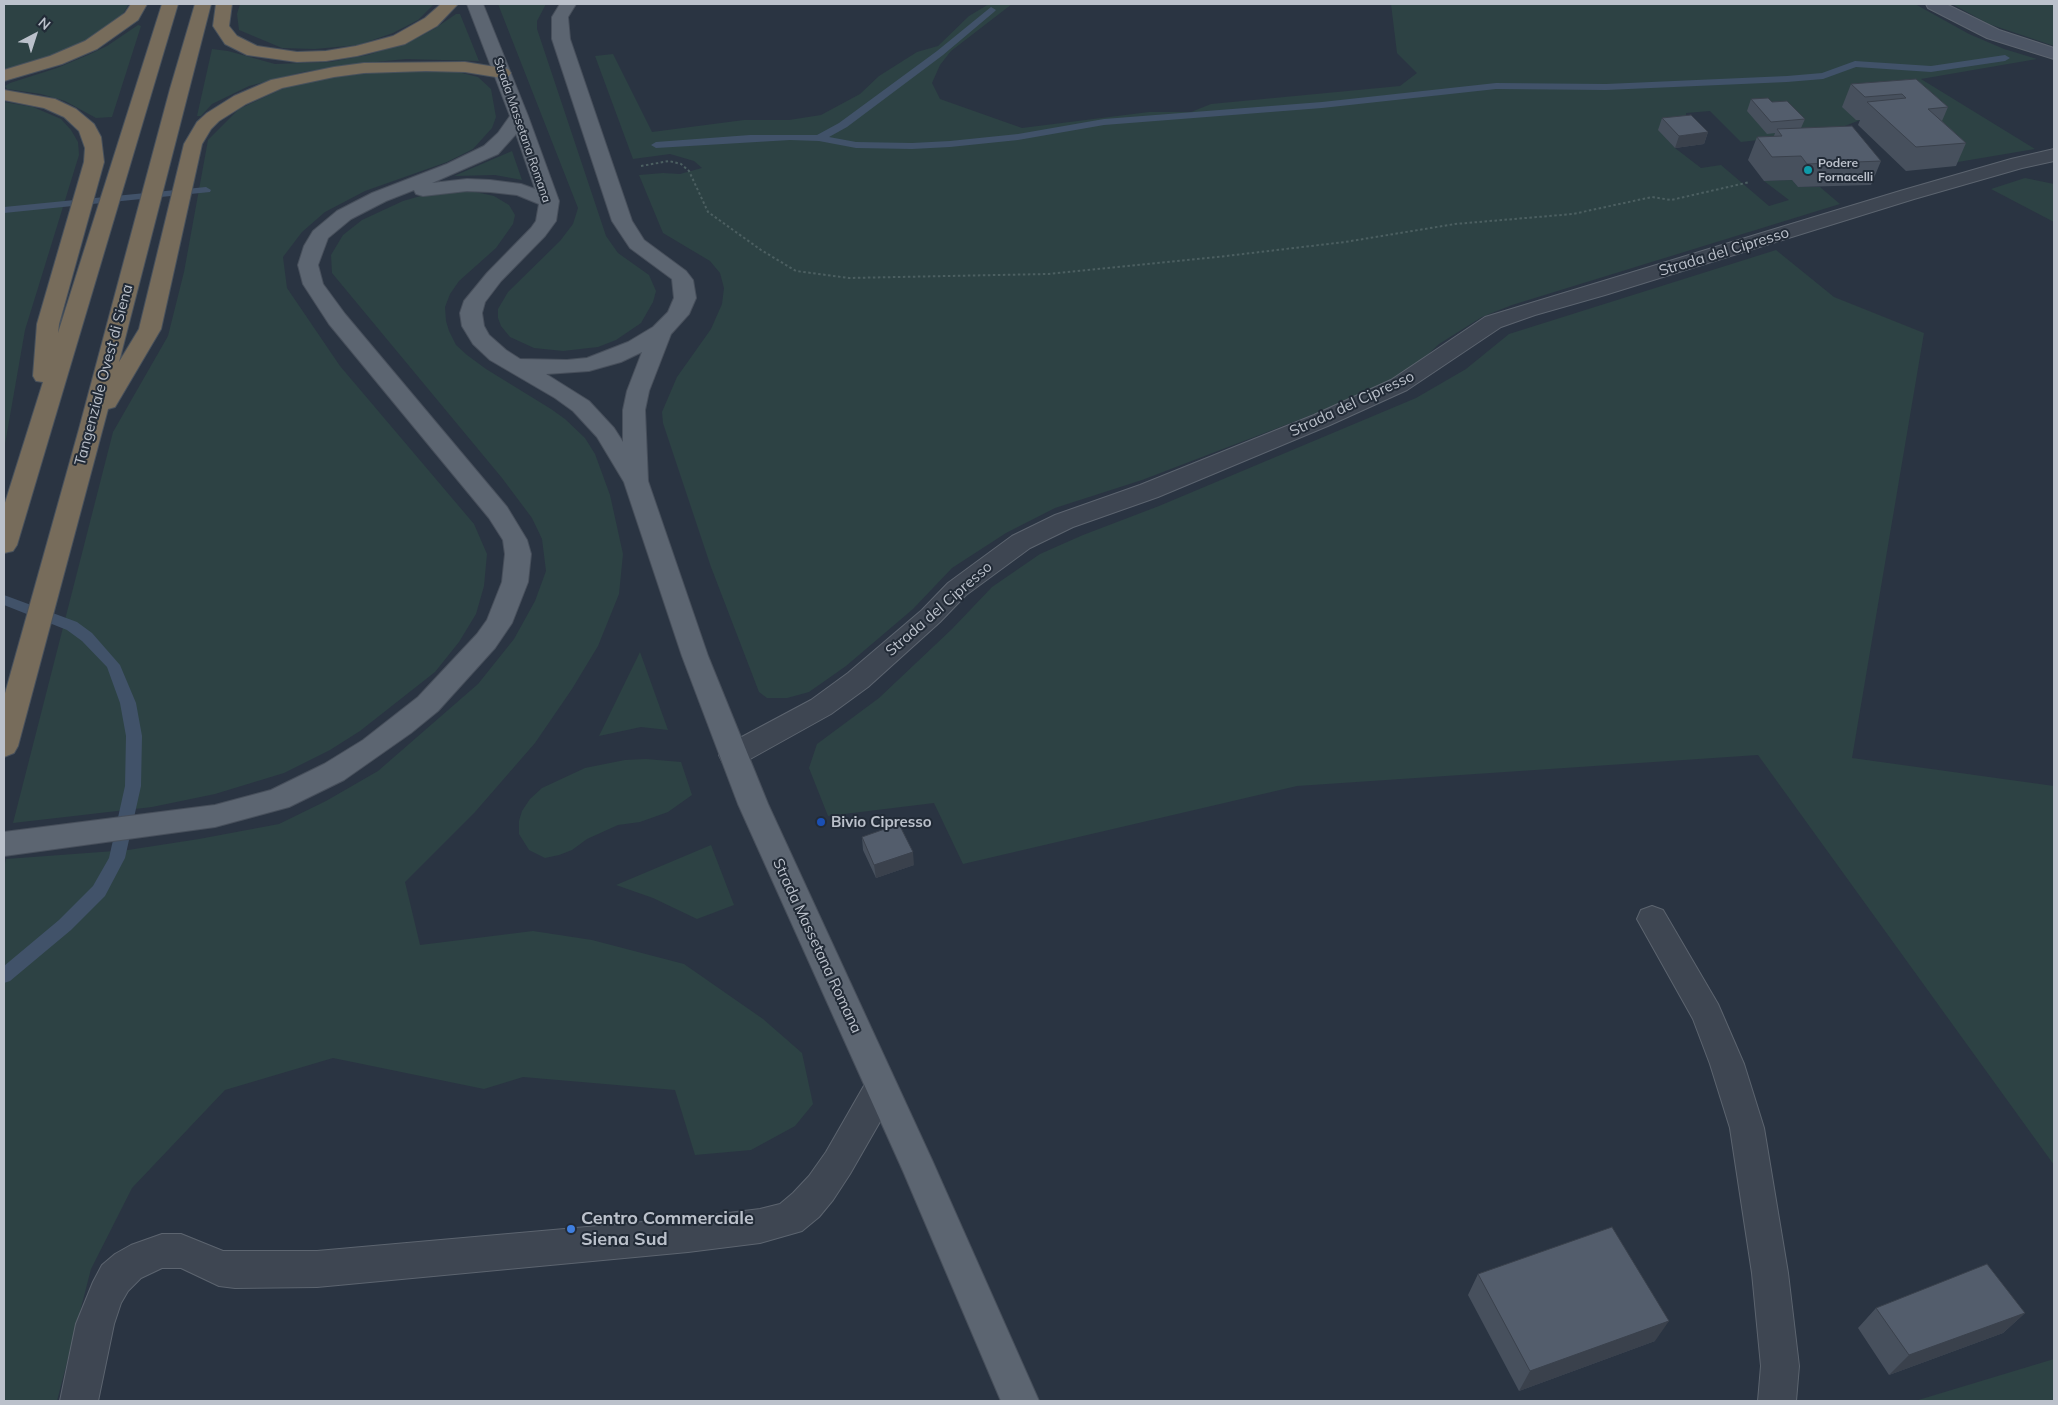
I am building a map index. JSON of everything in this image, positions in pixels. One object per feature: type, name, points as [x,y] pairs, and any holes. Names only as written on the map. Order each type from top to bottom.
[{"type":"highway","points":[[4,76],[56,60],[100,40],[132,16],[139,4]]},
{"type":"highway","points":[[4,545],[170,4]]},
{"type":"highway","name":"Tangenziale Ovest di Siena","points":[[4,746],[91,429],[176,98],[203,4]]},
{"type":"highway","points":[[224,4],[221,21],[223,31],[238,44],[253,51],[273,55],[311,57],[357,51],[399,40],[431,22],[450,4]]},
{"type":"highway","points":[[91,429],[150,330],[193,144],[198,134],[213,117],[240,100],[277,84],[305,77],[356,69],[402,66],[454,66],[502,73]]},
{"type":"highway","points":[[4,95],[49,103],[70,113],[87,128],[92,137],[94,148],[94,162],[48,324],[40,430]]},
{"type":"main road","name":"Strada Massetana Romana","points":[[475,4],[519,116],[549,201],[549,210],[546,221],[538,232],[484,289],[475,302],[471,313],[473,326],[480,339],[498,355],[563,393],[595,420],[606,433],[636,482],[689,639],[733,755],[776,856],[882,1088],[1020,1401]]},
{"type":"main road","name":"Strada Massetana Romana","points":[[568,4],[560,17],[561,39],[622,221],[631,237],[646,251],[669,265],[683,280],[686,290],[683,306],[662,332],[638,392],[634,410],[636,482]]},
{"type":"main road","points":[[11,843],[215,816],[279,799],[334,772],[373,747],[428,704],[473,656],[499,623],[516,582],[518,554],[515,540],[508,526],[343,326],[320,295],[309,274],[308,265],[310,255],[320,235],[331,224],[379,197],[454,168],[491,150],[505,137],[519,116]]},
{"type":"main road","points":[[379,197],[437,187],[490,186],[521,190],[549,201]]},
{"type":"main road","name":"Strada Massetana Romana","points":[[513,363],[540,367],[589,364],[630,350],[662,332]]},
{"type":"street","points":[[1934,4],[1993,34],[2054,54]]},
{"type":"street","name":"Strada del Cipresso","points":[[733,755],[820,707],[858,680],[931,616],[957,589],[985,566],[1021,542],[1064,521],[1149,491],[1322,420],[1399,385],[1494,322],[1527,310],[1598,291],[1984,172],[2054,155]]},
{"type":"street","points":[[1652,919],[1707,1014],[1727,1064],[1747,1128],[1770,1273],[1780,1366],[1777,1401]]},
{"type":"street","points":[[79,1401],[95,1324],[106,1295],[115,1278],[128,1266],[144,1257],[162,1251],[181,1251],[194,1255],[219,1268],[235,1270],[318,1270],[688,1236],[760,1226],[789,1218],[806,1205],[821,1188],[838,1163],[882,1088]]},
{"type":"path","points":[[606,171],[669,161],[681,164],[689,171],[708,212],[760,250],[796,271],[849,278],[1049,274],[1345,242],[1468,223],[1573,214],[1652,197],[1672,200],[1750,182]]},
{"type":"green space","points":[[4,4],[129,4],[119,20],[87,41],[52,56],[4,71]]},
{"type":"green space","points":[[240,4],[434,4],[418,20],[393,33],[358,45],[315,49],[282,48],[239,30],[237,14]]},
{"type":"green space","points":[[498,4],[546,4],[537,21],[537,29],[606,236],[618,253],[649,275],[656,291],[653,302],[641,323],[616,340],[598,347],[563,351],[534,348],[510,337],[501,326],[498,318],[498,309],[508,292],[560,241],[573,224],[578,208]]},
{"type":"green space","points":[[989,4],[1012,4],[951,51],[940,65],[932,83],[940,99],[1022,128],[1149,112],[1191,112],[1211,104],[1400,86],[1417,73],[1397,53],[1391,4],[1915,4],[1969,34],[2004,49],[2037,59],[1921,79],[2035,149],[1952,163],[1907,102],[1829,132],[1741,142],[1710,111],[1686,113],[1687,127],[1659,130],[1675,148],[1701,168],[1721,165],[1769,206],[1789,200],[1764,181],[1792,180],[1798,187],[1820,187],[1840,204],[1512,305],[1482,317],[1439,344],[1422,360],[1393,379],[1322,411],[1142,480],[1055,508],[1006,533],[952,568],[913,609],[846,666],[809,692],[787,698],[767,698],[759,692],[711,567],[663,423],[662,412],[677,377],[711,329],[722,304],[724,288],[720,273],[710,261],[663,233],[639,175],[680,174],[702,168],[694,161],[670,154],[633,159],[595,56],[613,54],[652,132],[744,120],[789,120],[821,115],[860,94],[879,76],[917,52],[938,46],[969,16]]},
{"type":"green space","points":[[1952,4],[2054,4],[2054,46],[1989,24]]},
{"type":"green space","points":[[456,14],[460,14],[479,61],[406,59],[303,72],[249,86],[212,104],[201,116],[197,116],[212,49],[228,51],[275,64],[330,62],[368,55],[415,39]]},
{"type":"green space","points":[[138,25],[141,26],[112,117],[96,118],[65,101],[41,94],[7,89],[5,86],[88,55],[107,46]]},
{"type":"green space","points":[[394,70],[454,71],[478,77],[491,89],[496,117],[492,128],[473,149],[447,162],[365,191],[325,212],[302,232],[283,257],[287,288],[340,366],[474,524],[487,554],[484,586],[476,614],[459,642],[435,672],[360,731],[330,750],[284,773],[215,794],[152,807],[13,823],[113,432],[168,336],[184,272],[208,140],[239,109],[282,89],[306,81]]},
{"type":"green space","points":[[4,102],[33,107],[61,119],[71,130],[78,142],[79,155],[25,330],[4,450]]},
{"type":"green space","points":[[512,151],[522,180],[495,175],[454,176]]},
{"type":"green space","points":[[2025,178],[2054,184],[2054,222],[1991,189]]},
{"type":"green space","points":[[471,191],[494,196],[509,205],[515,215],[513,224],[496,248],[459,281],[450,294],[445,307],[449,331],[456,345],[467,355],[486,369],[551,409],[585,438],[595,454],[610,495],[623,554],[619,594],[598,646],[572,689],[535,743],[475,812],[405,882],[420,945],[533,931],[592,940],[684,964],[763,1019],[802,1053],[813,1104],[795,1126],[751,1150],[695,1155],[675,1090],[523,1077],[484,1089],[333,1058],[225,1090],[132,1188],[91,1269],[57,1401],[4,1401],[4,868],[6,859],[128,850],[279,824],[326,801],[378,771],[478,684],[514,639],[535,601],[546,571],[542,539],[532,518],[502,478],[332,273],[331,255],[343,235],[362,220],[403,201],[424,195]]},
{"type":"green space","points":[[1776,250],[1834,297],[1924,333],[1852,758],[2054,786],[2054,1165],[1758,755],[1297,786],[963,864],[934,803],[828,816],[809,768],[817,744],[879,698],[952,629],[992,587],[1040,554],[1416,398],[1466,369],[1509,334]]},
{"type":"green space","points":[[640,652],[668,730],[641,727],[599,736]]},
{"type":"green space","points":[[646,759],[681,762],[692,795],[668,812],[640,822],[618,825],[587,839],[572,850],[559,855],[545,858],[529,850],[519,834],[519,821],[522,811],[530,799],[542,788],[585,768],[625,760]]},
{"type":"green space","points":[[711,845],[734,905],[697,919],[653,898],[616,885]]},
{"type":"green space","points":[[2054,1359],[2054,1401],[1915,1401]]},
{"type":"building","points":[[1916,79],[1948,107],[1928,109],[1966,143],[1916,147],[1867,102],[1906,98],[1902,94],[1865,97],[1851,84]]},
{"type":"building","points":[[1768,98],[1772,102],[1787,101],[1805,119],[1771,122],[1751,99]]},
{"type":"building","points":[[1691,115],[1708,132],[1679,136],[1662,118]]},
{"type":"building","points":[[1852,126],[1881,161],[1807,164],[1801,156],[1772,157],[1757,137],[1782,136],[1777,129]]},
{"type":"building","points":[[899,824],[913,852],[874,865],[862,837]]},
{"type":"building","points":[[1612,1227],[1669,1321],[1530,1371],[1478,1274]]},
{"type":"building","points":[[1987,1264],[2025,1313],[1909,1355],[1876,1308]]},
{"type":"waterway","points":[[819,138],[843,125],[940,53],[991,10]]},
{"type":"waterway","points":[[819,138],[856,145],[912,146],[950,144],[1018,137],[1104,122],[1322,105],[1496,86],[1606,87],[1787,79],[1823,76],[1855,64],[1931,69],[2005,58]]},
{"type":"waterway","points":[[656,145],[750,138],[819,138]]},
{"type":"waterway","points":[[4,210],[206,190]]},
{"type":"waterway","points":[[4,600],[72,626],[87,637],[113,665],[128,703],[134,736],[133,786],[117,858],[99,891],[65,925],[4,976]]},
{"type":"place","name":"Podere Fornacelli","points":[[1808,170]]},
{"type":"place","name":"Bivio Cipresso","points":[[821,822]]},
{"type":"place","name":"Centro Commerciale Siena Sud","points":[[571,1229]]}]
